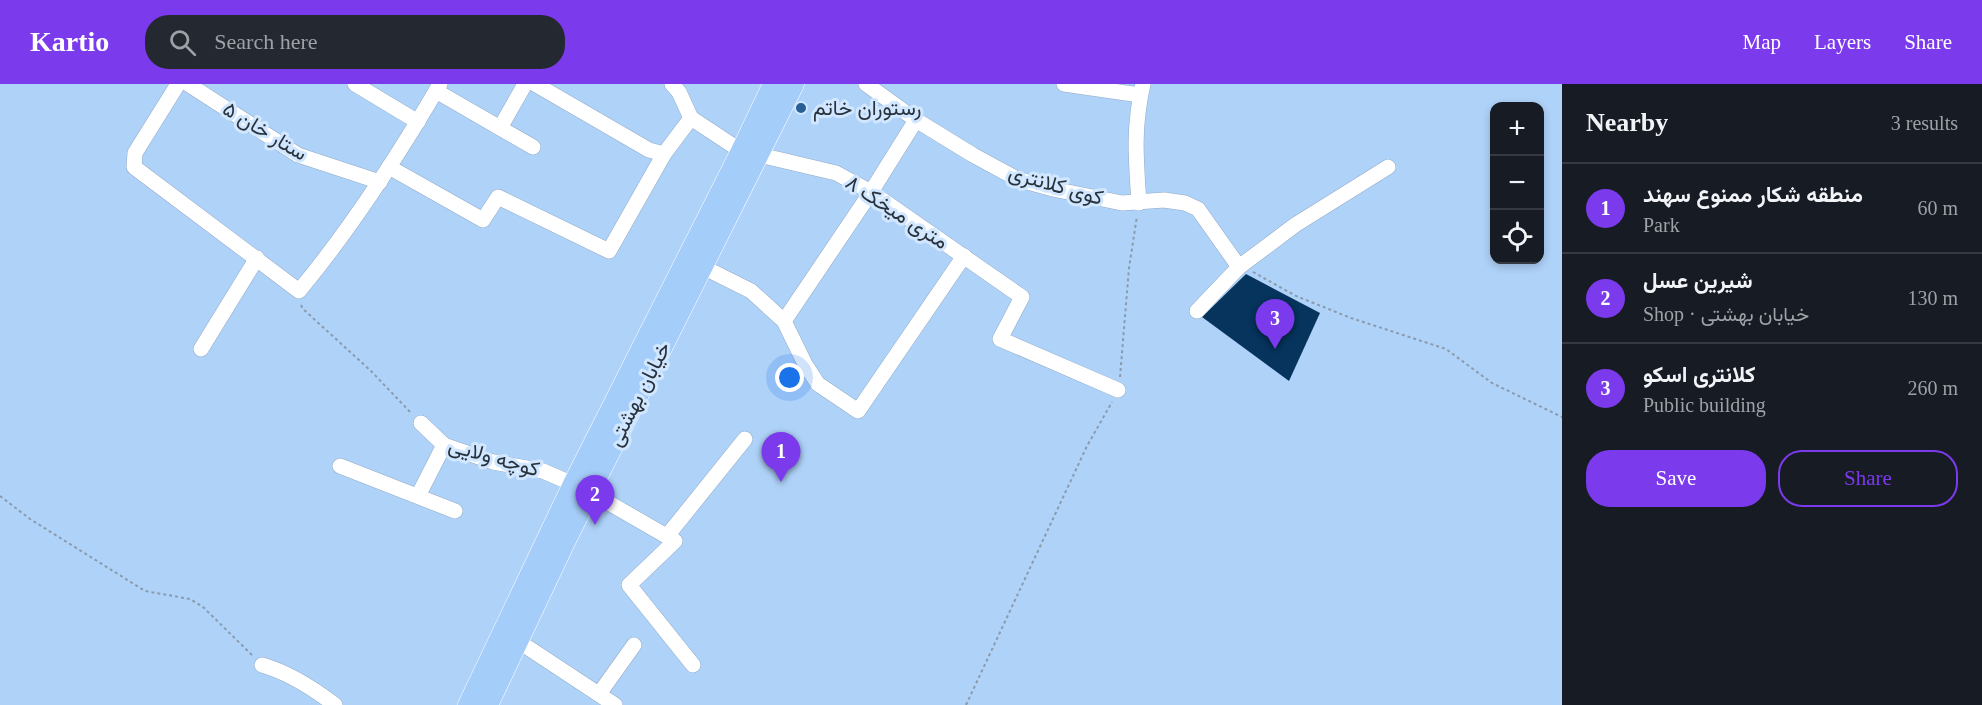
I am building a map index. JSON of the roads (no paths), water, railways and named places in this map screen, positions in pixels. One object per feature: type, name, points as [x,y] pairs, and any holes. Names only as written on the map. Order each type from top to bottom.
[{"type":"main road","name":"خیابان بهشتی","points":[[488,705],[518,641],[582,488],[703,267],[751,153],[773,84]]},
{"type":"main road","name":"خیابان بهشتی","points":[[468,705],[582,488],[751,153],[794,84]]},
{"type":"street","points":[[178,84],[135,153],[134,167],[299,291],[331,252],[380,182],[438,88],[533,147]]},
{"type":"street","name":"ستار خان ۵","points":[[188,84],[298,155],[380,182]]},
{"type":"street","points":[[355,84],[418,122]]},
{"type":"street","points":[[500,128],[525,84]]},
{"type":"street","points":[[534,84],[649,150],[664,154]]},
{"type":"street","points":[[672,84],[679,92],[691,118],[751,153]]},
{"type":"street","name":"کوی کلانتری","points":[[866,84],[916,120],[1017,179],[1122,203],[1164,200],[1185,203],[1198,209],[1239,267]]},
{"type":"street","points":[[1064,84],[1142,90],[1138,106],[1134,154],[1138,203]]},
{"type":"street","points":[[389,167],[483,220],[498,197],[609,251],[664,154],[691,118]]},
{"type":"street","points":[[784,321],[871,192],[916,120]]},
{"type":"street","name":"۸ متری میخک","points":[[751,153],[836,173],[871,192],[1022,297],[1000,339],[1118,390]]},
{"type":"street","points":[[1197,311],[1239,267],[1295,225],[1388,167]]},
{"type":"street","points":[[703,267],[751,291],[784,321],[805,364],[818,384],[858,411],[964,256]]},
{"type":"street","points":[[201,349],[257,258]]},
{"type":"street","name":"کوچه ولایی","points":[[420,423],[444,445],[493,462],[543,471],[582,488],[667,536]]},
{"type":"street","points":[[693,665],[629,585],[675,542],[667,536],[745,440]]},
{"type":"street","points":[[417,496],[444,445]]},
{"type":"street","points":[[340,466],[455,511]]},
{"type":"street","points":[[518,641],[615,705]]},
{"type":"street","points":[[599,694],[634,645]]},
{"type":"street","points":[[262,665],[273,668],[318,700],[335,705]]},
{"type":"place","name":"رستوران خاتم","points":[[801,108]]},
{"type":"place","name":"کلانتری اسکو","points":[[1275,349]]},
{"type":"place","name":"منطقه شکار ممنوع سهند","points":[[781,482]]},
{"type":"place","name":"شیرین عسل","points":[[595,525]]}]
